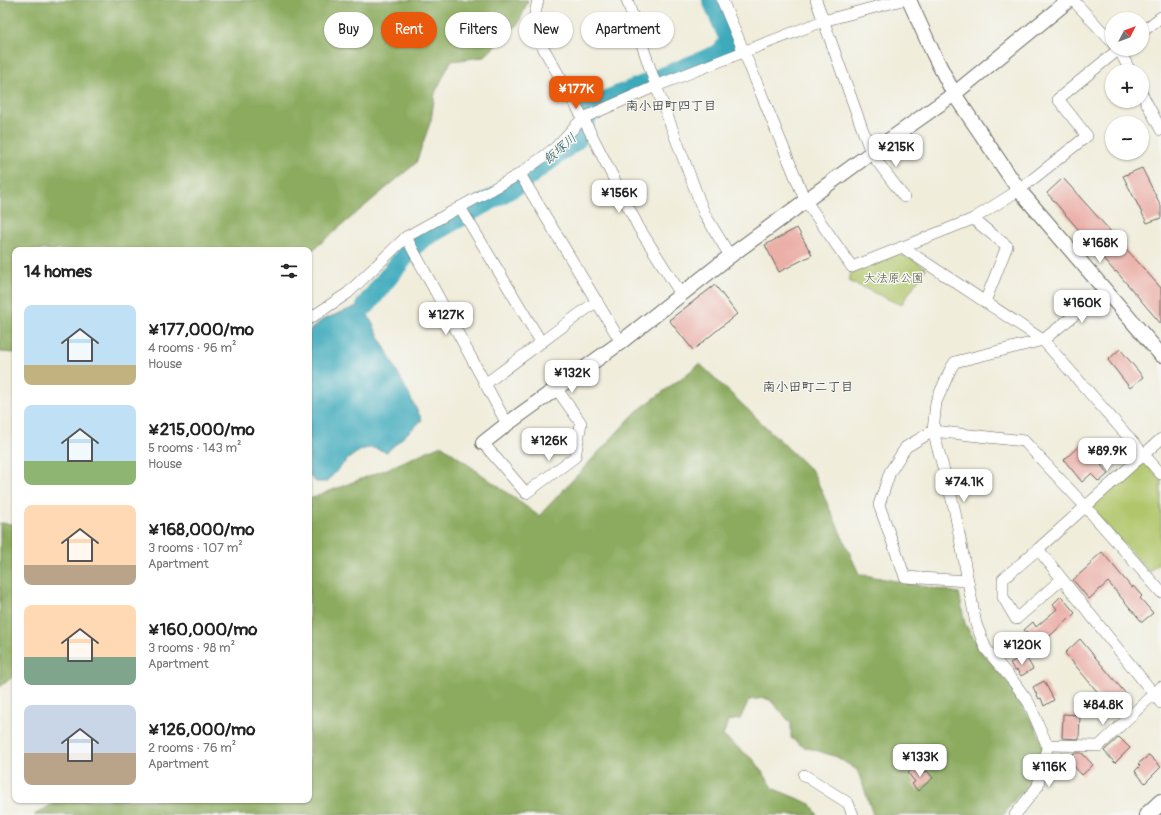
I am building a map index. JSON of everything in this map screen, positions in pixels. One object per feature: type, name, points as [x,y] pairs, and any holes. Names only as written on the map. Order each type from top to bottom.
[{"type":"main road","points":[[1148,815],[1161,802]]},
{"type":"street","points":[[538,0],[532,28],[583,118],[639,228],[681,294]]},
{"type":"street","points":[[627,0],[656,86],[704,213],[730,256]]},
{"type":"street","points":[[722,0],[805,200],[852,267],[973,218],[1019,190],[1086,136],[1058,99],[1110,56]]},
{"type":"street","points":[[816,0],[822,21],[871,153],[904,197]]},
{"type":"street","points":[[312,317],[348,294],[406,237],[520,174],[555,148],[583,118],[656,86],[822,21],[902,0]]},
{"type":"street","points":[[909,0],[933,53],[954,94],[1019,190],[1161,355]]},
{"type":"street","points":[[556,388],[581,423],[575,457],[526,493],[483,443],[556,388],[621,342],[730,256],[805,200],[954,94],[1069,0]]},
{"type":"street","points":[[1073,0],[1105,34]]},
{"type":"street","points":[[1149,26],[1161,17]]},
{"type":"street","points":[[1149,107],[1161,130]]},
{"type":"street","points":[[520,174],[621,342]]},
{"type":"street","points":[[460,208],[541,342]]},
{"type":"street","points":[[973,218],[1007,246],[985,302]]},
{"type":"street","points":[[406,237],[507,424]]},
{"type":"street","points":[[902,247],[1044,340],[1161,474]]},
{"type":"street","points":[[1015,815],[1038,786],[1041,769],[1046,756],[1047,745],[1029,703],[986,649],[976,624],[954,507],[933,431],[936,402],[955,362],[1044,340],[1106,290]]},
{"type":"street","points":[[485,384],[597,301]]},
{"type":"street","points":[[968,581],[905,577],[879,505],[890,472],[906,447],[933,431],[1024,441],[1086,506],[1161,592]]},
{"type":"street","points":[[1062,579],[1016,620],[1003,597],[1003,579],[1161,439]]},
{"type":"street","points":[[1038,549],[1157,690],[1161,703]]},
{"type":"street","points":[[1047,745],[1099,746],[1157,690]]},
{"type":"street","points":[[804,775],[848,803],[853,815]]},
{"type":"green space","points":[[0,0],[528,0],[523,12],[519,12],[519,23],[511,31],[511,12],[445,12],[445,48],[493,48],[484,57],[451,61],[435,93],[431,120],[416,163],[312,250],[312,247],[12,247],[12,353],[0,352]]},
{"type":"green space","name":"大法原公園","points":[[900,252],[926,268],[901,305],[849,281],[851,273]]},
{"type":"green space","points":[[700,364],[813,472],[859,574],[959,593],[965,624],[983,653],[1008,682],[1034,724],[1044,745],[1041,769],[1031,785],[1017,797],[1003,815],[873,815],[857,770],[837,757],[805,748],[791,738],[791,723],[770,700],[764,698],[749,700],[740,719],[728,721],[723,736],[755,761],[774,789],[811,804],[817,815],[34,815],[54,803],[312,803],[312,498],[387,469],[441,445],[539,516],[636,412]]},
{"type":"green space","points":[[1145,461],[1161,480],[1161,561],[1149,572],[1090,507]]},
{"type":"green space","points":[[0,523],[12,524],[12,677],[0,687]]},
{"type":"water","points":[[357,306],[368,315],[422,420],[387,452],[373,448],[359,451],[347,460],[327,482],[316,482],[312,479],[312,328],[322,320]]},
{"type":"building","points":[[1142,168],[1161,206],[1161,218],[1147,223],[1123,176]]},
{"type":"building","points":[[1063,178],[1161,288],[1161,324],[1047,193]]},
{"type":"building","points":[[797,228],[812,255],[779,272],[765,245]]},
{"type":"building","points":[[715,285],[737,314],[693,350],[669,320]]},
{"type":"building","points":[[1120,349],[1143,377],[1130,388],[1108,360]]},
{"type":"building","points":[[1085,440],[1103,462],[1101,465],[1108,474],[1099,482],[1091,474],[1082,482],[1064,460]]},
{"type":"building","points":[[1102,552],[1132,588],[1133,586],[1142,596],[1140,598],[1153,613],[1142,622],[1108,582],[1089,599],[1073,580]]},
{"type":"building","points":[[1061,596],[1075,613],[1038,647],[1024,630],[1033,622],[1036,627],[1057,609],[1053,604]]},
{"type":"building","points":[[1080,639],[1126,694],[1110,707],[1065,653]]},
{"type":"building","points":[[1025,655],[1033,669],[1021,676],[1017,670],[1015,671],[1010,663]]},
{"type":"building","points":[[1044,681],[1054,700],[1044,706],[1041,698],[1039,699],[1033,687]]},
{"type":"building","points":[[1063,714],[1080,715],[1079,739],[1062,738]]},
{"type":"building","points":[[1119,737],[1130,748],[1115,763],[1104,751]]},
{"type":"building","points":[[1074,753],[1082,753],[1093,765],[1082,775],[1067,759]]},
{"type":"building","points":[[1149,755],[1161,767],[1145,783],[1135,771],[1140,766],[1138,764]]},
{"type":"building","points":[[917,765],[924,773],[927,771],[933,778],[918,791],[912,784],[915,782],[908,773]]},
{"type":"waterway","name":"飯塚川","points":[[366,305],[411,248],[423,238],[517,185],[577,139],[592,106],[719,54],[726,46],[729,39],[712,0]]},
{"type":"district","name":"南小田町四丁目","points":[[671,106]]},
{"type":"district","name":"南小田町二丁目","points":[[808,387]]}]
